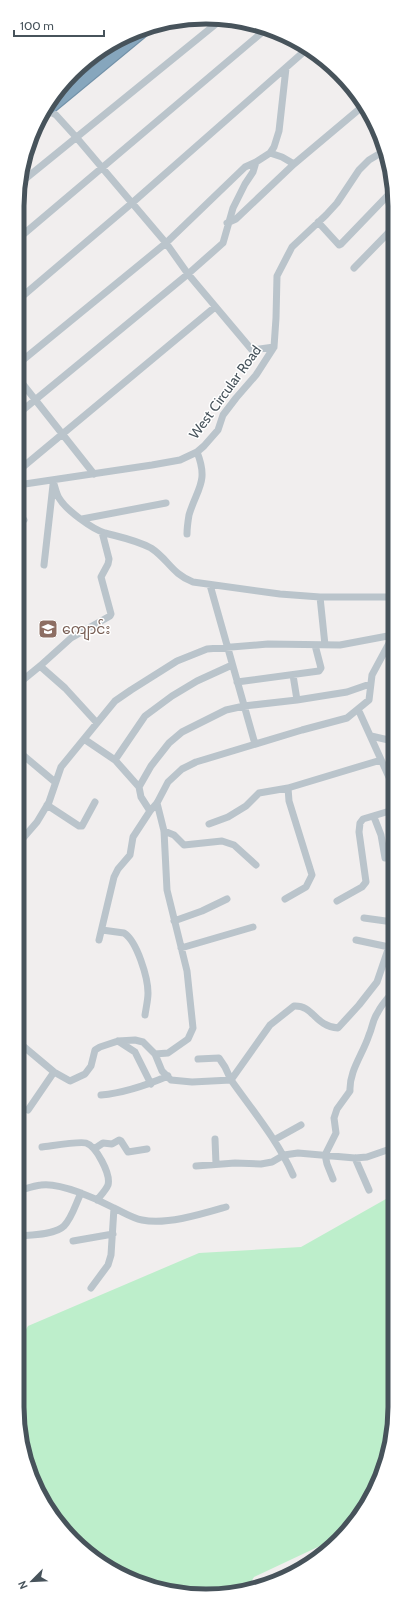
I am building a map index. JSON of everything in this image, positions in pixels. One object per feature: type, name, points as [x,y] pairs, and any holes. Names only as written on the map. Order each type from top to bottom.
[{"type":"highway","points":[[57,102],[135,39]]},
{"type":"street","points":[[26,178],[216,24]]},
{"type":"street","points":[[24,234],[261,33]]},
{"type":"street","points":[[24,295],[132,203],[303,52]]},
{"type":"street","points":[[24,359],[166,243],[245,167],[270,153],[274,147],[279,131],[286,68]]},
{"type":"street","points":[[228,223],[236,219],[294,164],[360,109]]},
{"type":"street","points":[[49,113],[56,115],[76,137],[166,243],[188,274],[252,350],[274,347]]},
{"type":"street","points":[[270,153],[289,160],[294,164]]},
{"type":"street","name":"West Circular Road","points":[[24,484],[180,460],[197,452],[218,430],[223,415],[256,375],[274,347],[277,276],[292,247],[337,203],[359,170],[369,160],[380,153]]},
{"type":"street","points":[[24,409],[188,274],[223,243],[233,208],[253,172],[256,162]]},
{"type":"street","points":[[318,222],[339,245],[388,195]]},
{"type":"street","points":[[354,268],[388,233]]},
{"type":"street","points":[[24,466],[215,307]]},
{"type":"street","points":[[24,386],[94,474]]},
{"type":"street","points":[[186,534],[189,516],[203,478],[203,465],[197,452]]},
{"type":"street","points":[[53,481],[58,497],[67,509],[102,532],[130,539],[150,548],[161,556],[182,578],[193,582],[280,594],[320,597],[388,597]]},
{"type":"street","points":[[44,565],[53,481]]},
{"type":"street","points":[[82,519],[166,503]]},
{"type":"street","points":[[24,679],[71,638],[110,616],[111,614],[101,576],[108,564],[109,559],[102,532]]},
{"type":"street","points":[[210,585],[255,744]]},
{"type":"street","points":[[320,597],[325,645]]},
{"type":"street","points":[[24,837],[37,822],[47,805],[61,766],[116,701],[177,661],[207,649],[268,644],[340,645],[388,637]]},
{"type":"street","points":[[237,682],[319,671],[321,668],[315,645]]},
{"type":"street","points":[[99,940],[114,877],[118,869],[130,855],[133,837],[150,810],[157,804],[168,782],[182,769],[196,762],[347,718],[369,700],[372,675],[388,645]]},
{"type":"street","points":[[40,666],[65,688],[97,723]]},
{"type":"street","points":[[114,760],[145,716],[172,696],[197,681],[232,666]]},
{"type":"street","points":[[293,675],[297,700]]},
{"type":"street","points":[[139,787],[151,766],[169,743],[182,732],[226,710],[244,706],[347,692],[370,684]]},
{"type":"street","points":[[358,709],[388,775]]},
{"type":"street","points":[[371,736],[388,739]]},
{"type":"street","points":[[84,739],[114,760],[139,787],[143,800],[150,810]]},
{"type":"street","points":[[24,757],[55,782]]},
{"type":"street","points":[[209,824],[228,817],[246,806],[259,793],[288,788],[381,760]]},
{"type":"street","points":[[285,899],[306,887],[312,875],[289,801],[288,788]]},
{"type":"street","points":[[47,805],[66,819],[79,826],[82,826],[95,802]]},
{"type":"street","points":[[155,1054],[168,1053],[188,1039],[193,1028],[187,971],[167,890],[164,830],[157,804]]},
{"type":"street","points":[[337,901],[362,887],[366,882],[359,826],[364,819],[388,812]]},
{"type":"street","points":[[374,817],[381,834],[385,858]]},
{"type":"street","points":[[164,830],[174,835],[184,845],[222,841],[234,845],[256,865]]},
{"type":"street","points":[[174,921],[202,911],[227,899]]},
{"type":"street","points":[[364,918],[388,921]]},
{"type":"street","points":[[182,948],[253,927]]},
{"type":"street","points":[[102,930],[124,932],[134,942],[142,963],[148,992],[145,1015]]},
{"type":"street","points":[[356,940],[388,947]]},
{"type":"street","points":[[231,1080],[270,1025],[294,1006],[305,1007],[322,1024],[338,1028],[377,982],[388,950]]},
{"type":"street","points":[[333,1179],[327,1164],[326,1155],[336,1133],[334,1118],[337,1109],[350,1091],[350,1084],[358,1059],[370,1034],[371,1024],[388,998]]},
{"type":"street","points":[[24,1045],[54,1072],[70,1081],[85,1074],[91,1066],[96,1050],[118,1041],[135,1040],[143,1042],[155,1054],[162,1071],[171,1080],[192,1082],[231,1080]]},
{"type":"street","points":[[118,1041],[135,1052],[151,1084]]},
{"type":"street","points":[[198,1060],[219,1058],[231,1080],[284,1155],[293,1175]]},
{"type":"street","points":[[28,1110],[54,1072]]},
{"type":"street","points":[[101,1095],[151,1084],[168,1076]]},
{"type":"street","points":[[274,1140],[301,1125]]},
{"type":"street","points":[[214,1139],[216,1164]]},
{"type":"street","points":[[94,1149],[103,1143],[112,1144],[119,1140],[128,1152],[147,1149]]},
{"type":"street","points":[[42,1147],[84,1142],[94,1149],[109,1180],[106,1189],[97,1200]]},
{"type":"street","points":[[196,1166],[235,1162],[260,1164],[272,1162],[284,1155],[298,1153],[355,1158],[366,1157],[388,1150]]},
{"type":"street","points":[[355,1158],[369,1190]]},
{"type":"street","points":[[24,1189],[41,1185],[52,1185],[81,1193],[132,1217],[143,1220],[166,1221],[199,1215],[226,1207]]},
{"type":"street","points":[[24,1235],[54,1232],[60,1229],[65,1225],[81,1193]]},
{"type":"street","points":[[91,1288],[108,1264],[111,1255],[114,1208]]},
{"type":"street","points":[[73,1241],[112,1234]]},
{"type":"green space","points":[[388,1198],[388,1419],[382,1454],[374,1477],[364,1498],[343,1527],[328,1542],[254,1577],[250,1584],[242,1586],[218,1589],[194,1589],[170,1586],[136,1575],[115,1565],[86,1544],[69,1527],[48,1498],[38,1477],[27,1443],[24,1419],[24,1333],[28,1326],[199,1253],[301,1247]]},
{"type":"place","name":"ကျောင်း","points":[[48,629]]}]
